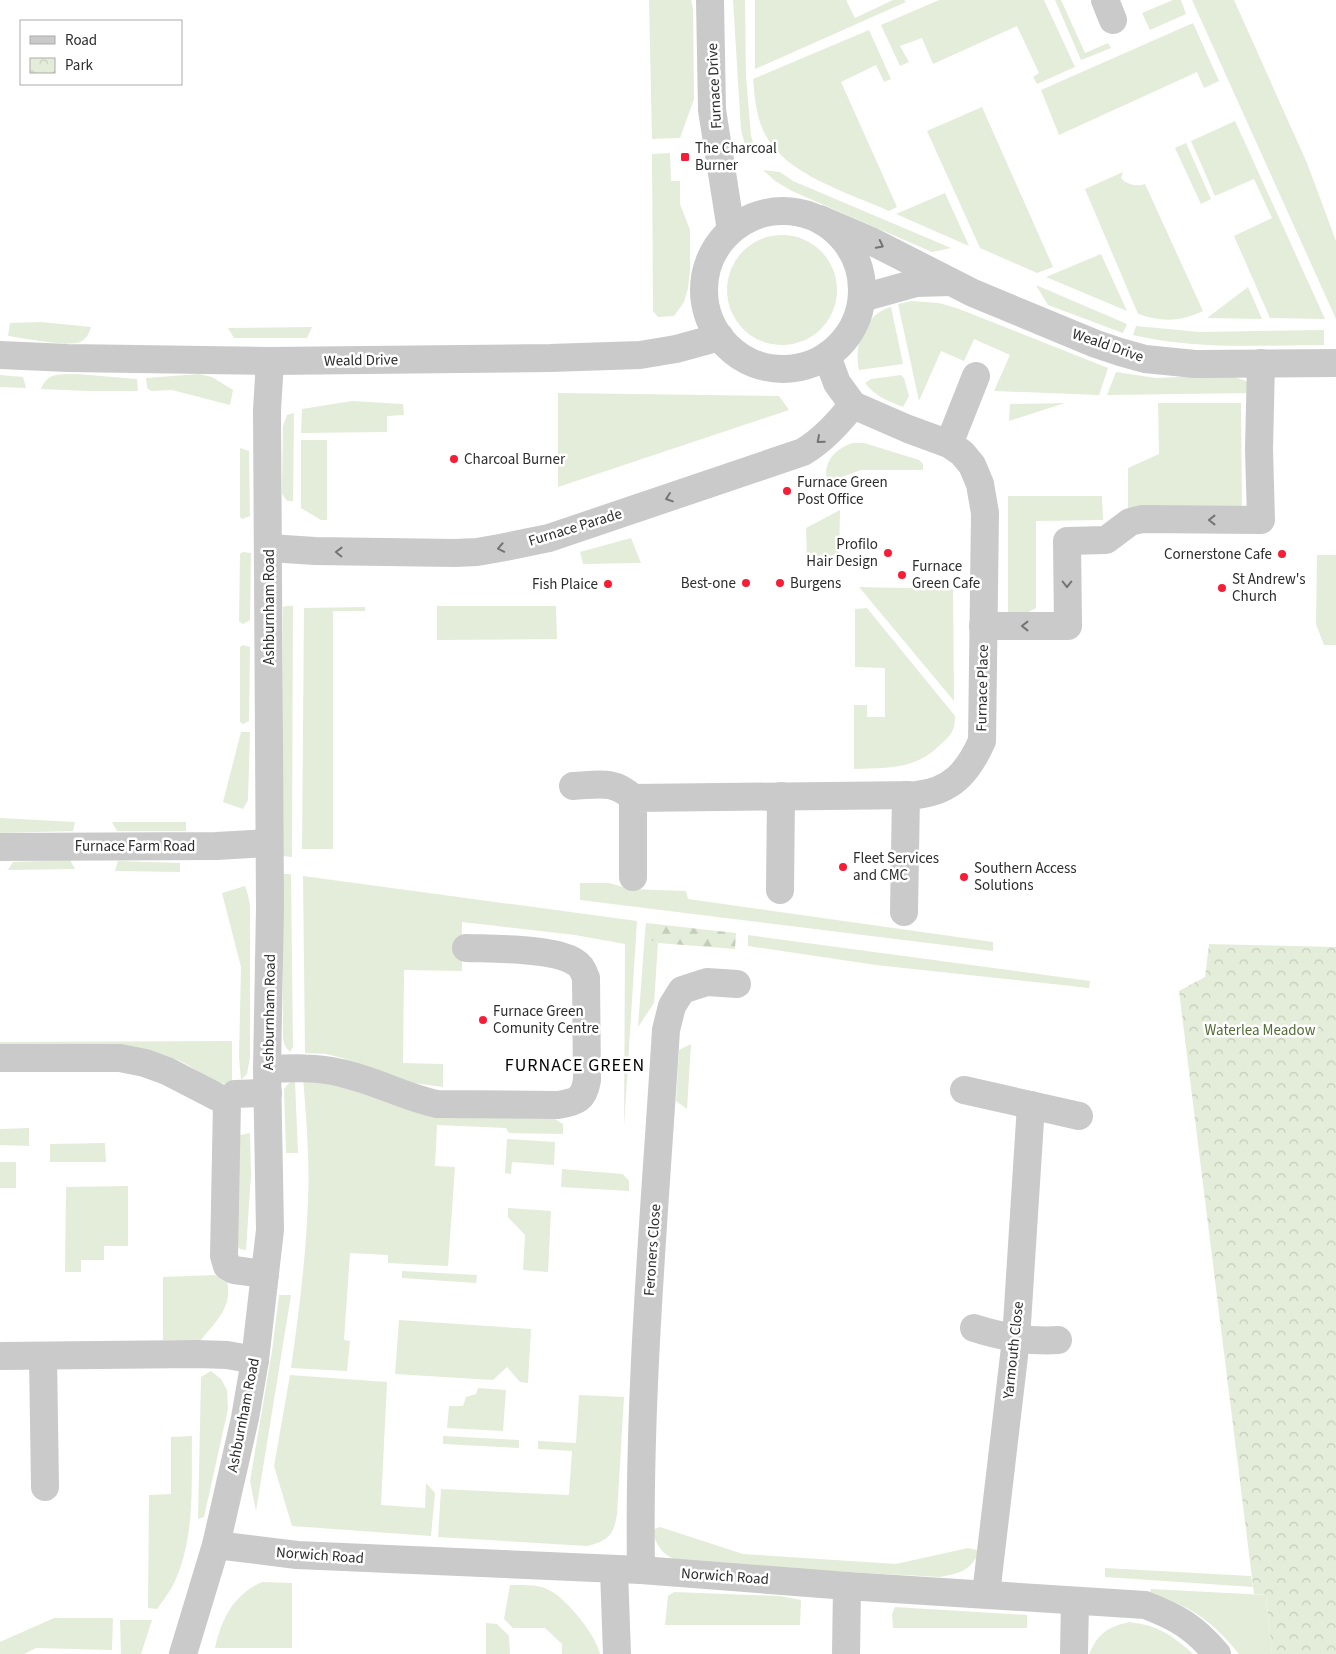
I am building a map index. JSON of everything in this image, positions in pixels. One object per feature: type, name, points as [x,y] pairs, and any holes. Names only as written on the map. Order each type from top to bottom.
[{"type":"street","name":"Furnace Drive","points":[[710,0],[712,110],[731,230]]},
{"type":"street","points":[[773,211],[797,211],[820,219],[838,234],[853,251],[860,274],[862,298],[856,320],[844,340],[827,356],[806,366],[782,369],[758,365],[737,354],[720,337],[709,316],[704,293],[706,270],[716,248],[731,230],[750,217],[773,211]]},
{"type":"street","name":"Weald Drive","points":[[820,219],[869,240],[950,282],[1096,344],[1145,359],[1196,364],[1336,363]]},
{"type":"street","name":"Weald Drive","points":[[862,298],[916,283],[950,282]]},
{"type":"street","name":"Weald Drive","points":[[0,354],[68,358],[270,361],[550,358],[640,355],[676,349],[720,337]]},
{"type":"street","name":"Furnace Place","points":[[633,798],[930,794],[942,790],[963,773],[982,741],[985,513],[980,484],[972,465],[962,453],[949,444],[908,429],[853,405],[837,384],[827,356]]},
{"type":"street","name":"Ashburnham Road","points":[[182,1654],[216,1544],[245,1418],[255,1360],[270,1230],[267,410],[270,361]]},
{"type":"street","points":[[983,626],[1068,626],[1067,541],[1106,540],[1130,522],[1142,519],[1260,520],[1261,363]]},
{"type":"street","points":[[949,444],[976,376]]},
{"type":"street","name":"Furnace Parade","points":[[269,548],[315,551],[477,552],[549,538],[803,452],[835,427],[853,405]]},
{"type":"street","points":[[573,786],[611,784],[624,790],[633,798],[634,878]]},
{"type":"street","points":[[904,912],[906,795]]},
{"type":"street","points":[[780,890],[781,796]]},
{"type":"street","name":"Furnace Farm Road","points":[[0,847],[216,846],[269,843]]},
{"type":"street","points":[[265,1274],[234,1270],[227,1266],[224,1256],[227,1102],[235,1094],[268,1081],[324,1070],[342,1073],[422,1101],[437,1104],[570,1104],[579,1099],[585,1090],[587,1080],[586,978],[577,962],[546,953],[523,950],[466,948]]},
{"type":"street","name":"Feroners Close","points":[[641,1570],[640,1514],[644,1393],[666,1030],[672,1006],[682,990],[707,982],[737,984]]},
{"type":"street","points":[[0,1058],[120,1058],[167,1071],[227,1102]]},
{"type":"street","points":[[964,1090],[1079,1116]]},
{"type":"street","name":"Yarmouth Close","points":[[986,1594],[1016,1339],[1031,1104]]},
{"type":"street","points":[[974,1328],[1016,1339],[1037,1342],[1058,1340]]},
{"type":"street","points":[[0,1356],[197,1354],[228,1355],[255,1360]]},
{"type":"street","points":[[43,1356],[45,1487]]},
{"type":"street","name":"Norwich Road","points":[[216,1544],[297,1555],[641,1570],[847,1586],[1144,1605],[1170,1615],[1194,1630],[1217,1654]]},
{"type":"street","points":[[614,1570],[618,1654]]},
{"type":"street","points":[[846,1654],[847,1586]]},
{"type":"street","points":[[1074,1654],[1075,1600]]},
{"type":"green space","points":[[649,0],[691,0],[693,9],[694,99],[680,138],[652,139]]},
{"type":"green space","points":[[733,0],[745,0],[746,77],[751,136],[755,148],[751,152],[745,145],[741,130]]},
{"type":"green space","points":[[755,0],[846,0],[855,18],[893,0],[904,0],[906,2],[755,69]]},
{"type":"green space","points":[[939,0],[1044,0],[1075,67],[1037,84],[1033,77],[1039,73],[1017,26],[933,64],[922,38],[900,46],[909,62],[900,66],[881,25]]},
{"type":"green space","points":[[1055,0],[1061,0],[1085,53],[1108,43],[1111,48],[1081,60]]},
{"type":"green space","points":[[1173,0],[1181,0],[1186,14],[1150,30],[1142,13]]},
{"type":"green space","points":[[1192,0],[1234,0],[1307,163],[1336,241],[1336,319]]},
{"type":"green space","points":[[1193,23],[1219,81],[1204,88],[1197,72],[1059,135],[1041,90]]},
{"type":"green space","points":[[869,30],[891,79],[884,82],[876,65],[841,82],[897,207],[889,211],[838,190],[788,162],[766,136],[758,115],[754,94],[753,79]]},
{"type":"green space","points":[[982,107],[1053,267],[1037,273],[980,248],[927,131]]},
{"type":"green space","points":[[1235,121],[1325,319],[1270,318],[1234,236],[1272,218],[1254,179],[1215,196],[1191,141]]},
{"type":"green space","points":[[1186,143],[1211,199],[1201,204],[1175,148]]},
{"type":"green space","points":[[670,153],[671,181],[680,181],[680,204],[690,230],[690,271],[684,302],[674,316],[658,317],[653,311],[652,154]]},
{"type":"green space","points":[[763,170],[780,172],[793,181],[951,248],[932,252],[792,191],[775,181]]},
{"type":"green space","points":[[1123,172],[1121,178],[1129,184],[1145,184],[1203,311],[1195,315],[1171,320],[1138,314],[1085,189]]},
{"type":"green space","points":[[945,193],[969,246],[896,214]]},
{"type":"green space","points":[[782,235],[803,239],[821,251],[833,269],[837,290],[833,311],[821,329],[803,341],[782,345],[761,341],[743,329],[731,311],[727,290],[731,269],[743,251],[761,239]]},
{"type":"green space","points":[[1101,254],[1127,311],[1046,277]]},
{"type":"green space","points":[[1036,285],[1127,324],[1123,333],[1048,305]]},
{"type":"green space","points":[[1248,287],[1262,319],[1207,318]]},
{"type":"green space","points":[[912,301],[939,303],[959,309],[1108,368],[1099,395],[994,391],[1010,355],[974,339],[964,361],[941,351],[919,401],[898,304]]},
{"type":"green space","points":[[891,307],[903,364],[859,370],[858,351],[863,332],[874,316]]},
{"type":"green space","points":[[41,322],[91,327],[84,339],[74,343],[55,343],[8,336],[10,323]]},
{"type":"green space","points":[[1136,326],[1199,332],[1324,330],[1324,345],[1228,346],[1180,343],[1133,335]]},
{"type":"green space","points":[[312,327],[307,338],[234,338],[228,328]]},
{"type":"green space","points":[[1116,372],[1156,378],[1228,375],[1246,381],[1252,393],[1107,395]]},
{"type":"green space","points":[[60,374],[137,379],[138,391],[41,389],[47,379],[51,377]]},
{"type":"green space","points":[[199,374],[212,377],[233,390],[230,405],[172,390],[151,391],[147,388],[146,378]]},
{"type":"green space","points":[[0,375],[23,377],[26,388],[0,387]]},
{"type":"green space","points":[[901,375],[904,378],[909,396],[903,407],[877,395],[865,383],[871,379]]},
{"type":"green space","points":[[558,393],[779,396],[789,410],[558,487]]},
{"type":"green space","points":[[352,401],[403,404],[404,415],[387,416],[387,432],[301,433],[302,409]]},
{"type":"green space","points":[[1065,403],[1009,421],[1010,404]]},
{"type":"green space","points":[[1158,403],[1241,403],[1242,511],[1128,510],[1128,468],[1159,454]]},
{"type":"green space","points":[[294,413],[293,501],[287,501],[282,494],[283,426],[287,415]]},
{"type":"green space","points":[[301,440],[327,440],[327,520],[321,520],[301,508]]},
{"type":"green space","points":[[864,443],[919,460],[923,464],[923,470],[861,470],[828,482],[826,475],[831,457],[847,445]]},
{"type":"green space","points":[[240,448],[249,451],[250,516],[242,519],[240,517]]},
{"type":"green space","points":[[1008,496],[1102,496],[1103,520],[1036,521],[1036,608],[1025,614],[1008,614]]},
{"type":"green space","points":[[840,510],[839,562],[807,561],[806,528]]},
{"type":"green space","points":[[631,538],[641,563],[583,564],[580,552]]},
{"type":"green space","points":[[243,552],[251,553],[250,620],[243,624],[239,621],[240,554]]},
{"type":"green space","points":[[1317,555],[1336,555],[1336,645],[1324,645],[1316,624]]},
{"type":"green space","points":[[859,587],[953,589],[954,701]]},
{"type":"green space","points":[[293,606],[292,857],[283,856],[283,607]]},
{"type":"green space","points":[[437,606],[556,606],[557,639],[437,640]]},
{"type":"green space","points":[[365,607],[365,611],[333,611],[333,849],[302,849],[304,608]]},
{"type":"green space","points":[[867,608],[955,716],[955,721],[952,732],[947,738],[921,759],[889,768],[854,769],[854,705],[867,705],[867,717],[885,717],[885,668],[855,667],[855,609]]},
{"type":"green space","points":[[243,645],[250,647],[249,721],[243,724],[240,722],[240,647]]},
{"type":"green space","points":[[241,732],[250,732],[248,800],[243,809],[223,802]]},
{"type":"green space","points":[[0,818],[75,822],[73,831],[0,833]]},
{"type":"green space","points":[[112,822],[186,822],[186,831],[117,831]]},
{"type":"green space","points":[[70,860],[75,869],[8,870],[13,862]]},
{"type":"green space","points":[[118,861],[180,863],[180,872],[115,871]]},
{"type":"green space","points":[[283,874],[291,874],[293,1047],[290,1052],[285,1046],[283,1039]]},
{"type":"green space","points":[[303,876],[637,921],[624,1127],[625,944],[575,935],[462,922],[462,971],[404,970],[403,1063],[443,1064],[443,1087],[414,1083],[346,1059],[327,1054],[305,1053]]},
{"type":"green space","points":[[580,883],[609,883],[630,889],[686,891],[688,899],[993,942],[993,951],[580,900]]},
{"type":"green space","points":[[245,886],[250,906],[250,1057],[247,1074],[241,1080],[239,1057],[241,967],[222,893]]},
{"type":"green space","points":[[646,923],[736,933],[735,949],[658,943],[650,940],[645,932]]},
{"type":"green space","points":[[645,932],[650,940],[658,943],[654,1003],[638,1027]]},
{"type":"green space","points":[[748,935],[1090,981],[1089,988],[876,965],[748,946]]},
{"type":"green space","name":"Waterlea Meadow","points":[[1209,944],[1336,947],[1336,1654],[1272,1654],[1266,1595],[1254,1594],[1179,991],[1205,977]]},
{"type":"green space","points":[[232,1041],[232,1084],[213,1080],[174,1058],[142,1050],[0,1049],[0,1042]]},
{"type":"green space","points":[[691,1044],[687,1109],[676,1101],[679,1050]]},
{"type":"green space","points":[[303,1077],[550,1116],[563,1124],[563,1134],[509,1133],[506,1128],[437,1125],[435,1166],[455,1167],[448,1266],[388,1263],[388,1255],[350,1253],[344,1340],[350,1341],[347,1371],[291,1368],[302,1284],[308,1200],[308,1154]]},
{"type":"green space","points":[[295,1081],[298,1153],[286,1153],[284,1089],[289,1083]]},
{"type":"green space","points":[[29,1128],[29,1146],[0,1145],[0,1129]]},
{"type":"green space","points":[[250,1133],[251,1174],[246,1250],[240,1249],[235,1243],[240,1135]]},
{"type":"green space","points":[[507,1139],[555,1142],[554,1165],[512,1162],[511,1174],[505,1173]]},
{"type":"green space","points":[[105,1143],[106,1162],[50,1162],[50,1144]]},
{"type":"green space","points":[[0,1162],[16,1162],[16,1188],[0,1188]]},
{"type":"green space","points":[[562,1169],[623,1174],[629,1181],[629,1191],[561,1187]]},
{"type":"green space","points":[[128,1186],[128,1246],[104,1246],[104,1260],[81,1260],[81,1272],[65,1272],[66,1187]]},
{"type":"green space","points":[[508,1208],[551,1211],[548,1272],[523,1270],[525,1235],[508,1217]]},
{"type":"green space","points":[[402,1271],[477,1275],[476,1283],[402,1278]]},
{"type":"green space","points":[[215,1275],[227,1281],[228,1299],[222,1313],[201,1340],[163,1340],[163,1277]]},
{"type":"green space","points":[[279,1295],[291,1295],[256,1511],[250,1481],[272,1351]]},
{"type":"green space","points":[[399,1320],[531,1329],[528,1383],[520,1382],[507,1367],[493,1380],[395,1374]]},
{"type":"green space","points":[[211,1371],[221,1379],[227,1390],[228,1409],[204,1517],[198,1519],[201,1377]]},
{"type":"green space","points":[[290,1375],[387,1382],[381,1505],[425,1508],[426,1483],[435,1493],[431,1536],[292,1526],[274,1466]]},
{"type":"green space","points":[[478,1388],[506,1390],[503,1431],[447,1428],[449,1406],[463,1406],[466,1397],[476,1394]]},
{"type":"green space","points":[[579,1395],[624,1397],[617,1514],[614,1527],[609,1536],[600,1542],[587,1546],[438,1537],[441,1489],[569,1495],[572,1451],[538,1449],[538,1441],[576,1443]]},
{"type":"green space","points":[[192,1436],[191,1513],[185,1551],[180,1569],[169,1592],[157,1609],[148,1608],[149,1495],[171,1494],[171,1437]]},
{"type":"green space","points":[[443,1436],[519,1440],[519,1448],[443,1444]]},
{"type":"green space","points":[[660,1527],[743,1554],[896,1564],[968,1548],[980,1551],[972,1563],[964,1570],[940,1577],[699,1564],[675,1559],[663,1552],[652,1530]]},
{"type":"green space","points":[[1105,1568],[1251,1576],[1253,1587],[1105,1577]]},
{"type":"green space","points":[[262,1582],[292,1583],[292,1648],[215,1648],[221,1627],[230,1609],[244,1593]]},
{"type":"green space","points":[[510,1585],[540,1587],[549,1590],[564,1601],[587,1628],[600,1654],[562,1654],[562,1644],[545,1628],[513,1628],[504,1619]]},
{"type":"green space","points":[[1151,1589],[1266,1595],[1272,1654],[1239,1654],[1220,1632],[1200,1616],[1177,1603],[1150,1593]]},
{"type":"green space","points":[[674,1592],[780,1596],[801,1600],[800,1625],[665,1625],[668,1596]]},
{"type":"green space","points":[[895,1607],[1027,1615],[1027,1628],[893,1628],[892,1614]]},
{"type":"green space","points":[[54,1618],[113,1618],[112,1650],[36,1648],[24,1654],[0,1654],[0,1642]]},
{"type":"green space","points":[[120,1620],[152,1620],[141,1654],[121,1654]]},
{"type":"green space","points":[[1129,1622],[1139,1623],[1164,1632],[1193,1654],[1089,1654],[1096,1641],[1104,1632]]},
{"type":"green space","points":[[486,1623],[497,1624],[509,1636],[510,1654],[486,1654]]},
{"type":"place","name":"The Charcoal Burner","points":[[685,157]]},
{"type":"place","name":"Charcoal Burner","points":[[454,459]]},
{"type":"place","name":"Furnace Green Post Office","points":[[787,491]]},
{"type":"place","name":"Profilo Hair Design","points":[[888,553]]},
{"type":"place","name":"Cornerstone Cafe","points":[[1282,554]]},
{"type":"place","name":"Furnace Green Cafe","points":[[902,575]]},
{"type":"place","name":"Best-one","points":[[746,583]]},
{"type":"place","name":"Burgens","points":[[780,583]]},
{"type":"place","name":"Fish Plaice","points":[[608,584]]},
{"type":"place","name":"St Andrew's Church","points":[[1222,588]]},
{"type":"place","name":"Fleet Services and CMC","points":[[843,867]]},
{"type":"place","name":"Southern Access Solutions","points":[[964,877]]},
{"type":"place","name":"Furnace Green Comunity Centre","points":[[483,1020]]},
{"type":"district","name":"FURNACE GREEN","points":[[575,1065]]}]
